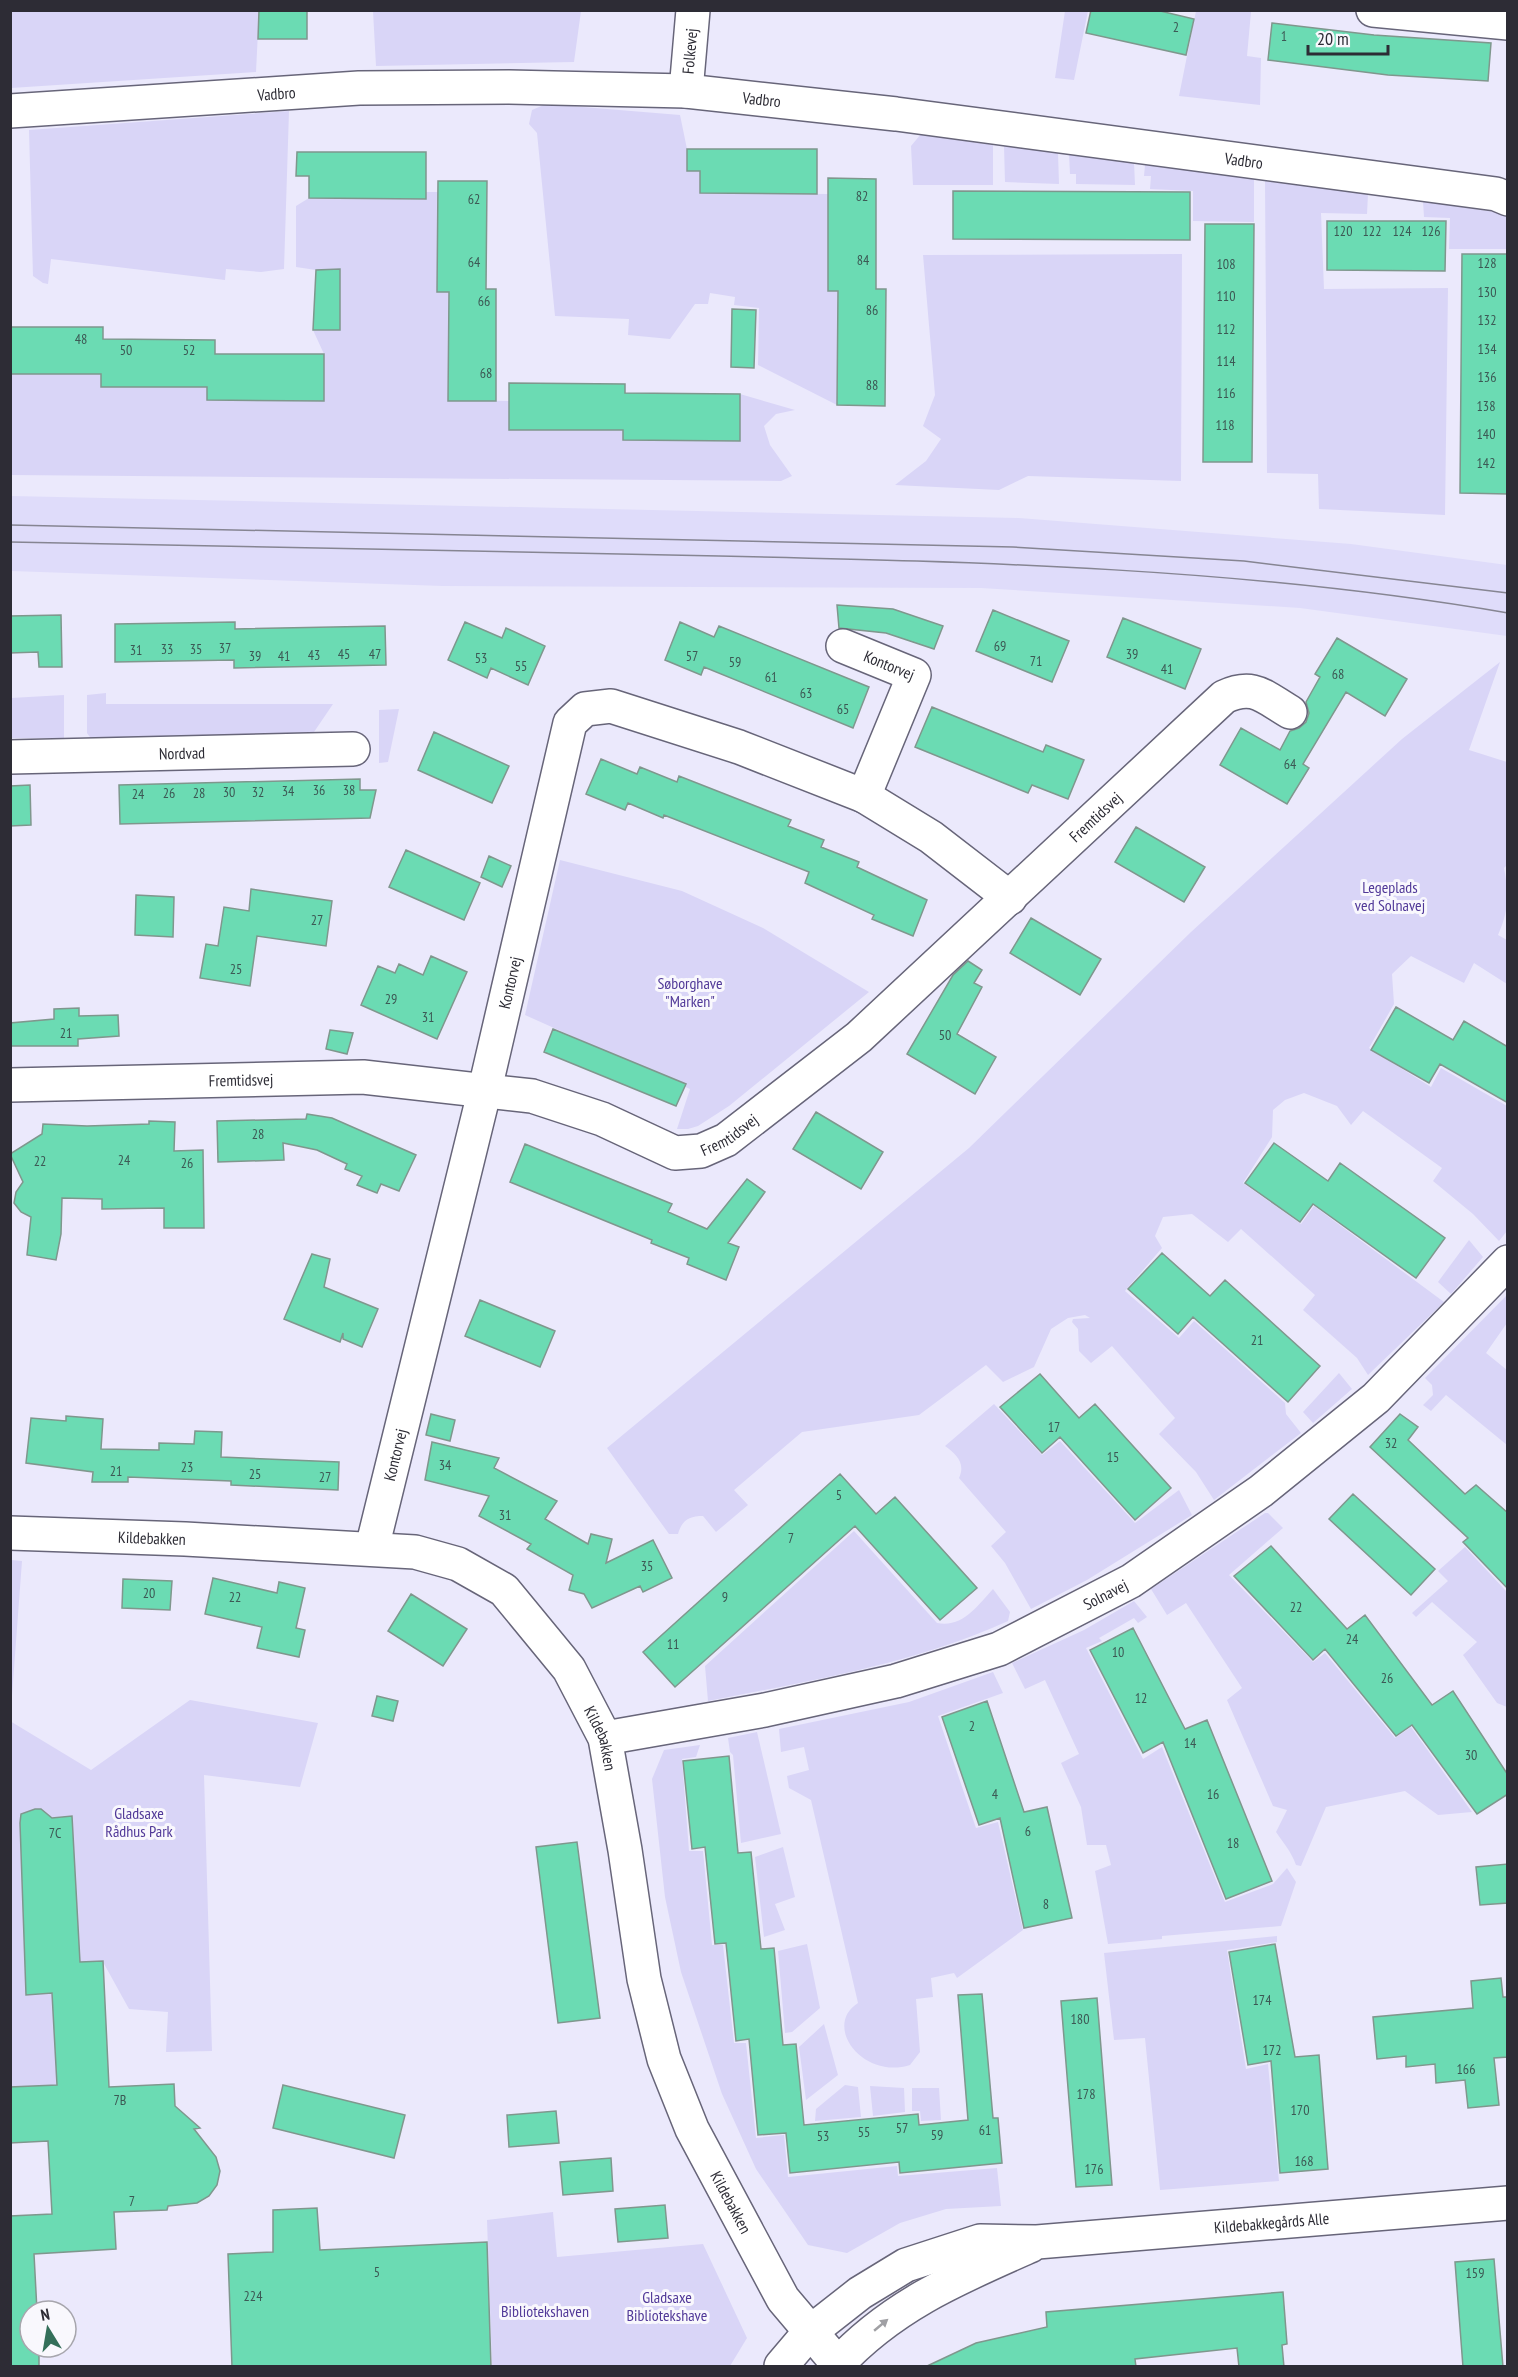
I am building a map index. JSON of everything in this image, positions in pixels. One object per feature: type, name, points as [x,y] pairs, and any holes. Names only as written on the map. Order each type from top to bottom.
[{"type":"street","name":"Folkevej","points":[[686,91],[693,10]]},
{"type":"street","points":[[1373,10],[1508,22]]},
{"type":"street","name":"Vadbro","points":[[10,111],[359,88],[509,87],[686,91],[920,117],[1496,194],[1508,199]]},
{"type":"street","name":"Kontorvej","points":[[843,646],[915,675],[864,796]]},
{"type":"street","name":"Fremtidsvej","points":[[10,1085],[363,1077],[532,1096],[602,1119],[675,1153],[701,1151],[726,1140],[859,1037],[1224,697],[1240,690],[1254,691],[1290,712]]},
{"type":"street","name":"Kontorvej","points":[[372,1548],[485,1089],[570,723],[585,709],[611,706],[739,747],[864,796],[931,837],[1010,898]]},
{"type":"street","name":"Nordvad","points":[[10,757],[354,749]]},
{"type":"street","name":"Solnavej","points":[[605,1738],[765,1710],[896,1681],[999,1648],[1131,1581],[1261,1491],[1376,1398],[1508,1262]]},
{"type":"street","name":"Kildebakken","points":[[10,1533],[372,1548],[415,1552],[458,1564],[504,1590],[569,1668],[605,1738],[625,1850],[644,1979],[664,2059],[692,2129],[770,2276],[809,2333],[837,2365]]},
{"type":"street","name":"Kildebakkegårds Alle","points":[[781,2367],[809,2333],[882,2277],[931,2255],[980,2241],[1037,2242],[1508,2203]]},
{"type":"street","name":"Kildebakkegårds Alle","points":[[837,2365],[883,2322],[924,2294],[1037,2242]]},
{"type":"shaded area","points":[[11,496],[1019,518],[1351,544],[1507,565],[1507,636],[1300,608],[981,588],[443,586],[11,571]]},
{"type":"green space","points":[[373,10],[581,11],[574,62],[376,66]]},
{"type":"green space","points":[[10,11],[259,11],[256,72],[11,88]]},
{"type":"green space","points":[[1065,11],[1088,11],[1074,80],[1055,78]]},
{"type":"green space","points":[[1196,11],[1251,12],[1247,56],[1261,58],[1260,105],[1179,96]]},
{"type":"green space","points":[[546,104],[680,115],[687,149],[687,170],[700,171],[700,193],[828,194],[828,290],[838,291],[837,405],[758,365],[759,308],[734,305],[735,297],[710,293],[708,304],[695,304],[670,339],[628,335],[629,319],[555,316],[537,133],[529,124],[532,110]]},
{"type":"green space","points":[[289,111],[284,269],[261,272],[226,269],[225,280],[51,259],[48,284],[33,276],[29,130]]},
{"type":"green space","points":[[921,134],[993,145],[993,185],[913,185],[911,146]]},
{"type":"green space","points":[[1004,146],[1058,153],[1059,184],[1005,182]]},
{"type":"green space","points":[[1069,154],[1134,162],[1135,185],[1076,184],[1076,174],[1070,174]]},
{"type":"green space","points":[[1145,165],[1254,178],[1254,222],[1193,221],[1193,191],[1150,189],[1151,176],[1144,176]]},
{"type":"green space","points":[[1265,181],[1368,194],[1367,214],[1321,213],[1324,289],[1448,288],[1445,515],[1319,509],[1318,474],[1267,473]]},
{"type":"green space","points":[[426,192],[438,192],[437,292],[449,292],[448,400],[509,401],[509,430],[623,430],[623,440],[740,441],[740,394],[795,410],[776,414],[764,426],[770,445],[792,476],[781,481],[11,475],[11,374],[101,374],[101,387],[208,387],[208,400],[324,401],[324,354],[313,330],[340,329],[340,269],[316,270],[296,267],[296,206],[309,198],[425,199]]},
{"type":"green space","points":[[1423,201],[1507,214],[1507,249],[1449,249],[1450,218],[1424,217]]},
{"type":"green space","points":[[1182,254],[1181,481],[1028,476],[999,490],[895,485],[926,461],[941,439],[923,426],[935,395],[923,255]]},
{"type":"green space","name":"Legeplads ved Solnavej","points":[[1500,662],[1469,750],[1507,762],[1508,864],[1504,868],[1507,902],[1498,935],[1507,940],[1507,984],[1474,963],[1464,983],[1411,956],[1392,974],[1394,1004],[1369,1048],[1431,1087],[1441,1068],[1507,1106],[1507,1231],[1499,1241],[1473,1214],[1433,1181],[1442,1168],[1363,1111],[1351,1125],[1337,1106],[1304,1093],[1285,1100],[1273,1110],[1272,1137],[1243,1183],[1301,1224],[1314,1206],[1444,1302],[1368,1375],[1357,1358],[1303,1310],[1315,1295],[1241,1229],[1228,1242],[1192,1214],[1163,1217],[1155,1236],[1162,1248],[1125,1291],[1179,1338],[1194,1321],[1285,1403],[1286,1414],[1301,1433],[1214,1500],[1196,1472],[1159,1434],[1175,1418],[1112,1346],[1091,1363],[1079,1351],[1078,1329],[1072,1322],[1073,1319],[1090,1318],[1085,1315],[1068,1318],[1051,1329],[1034,1367],[1003,1382],[986,1365],[919,1415],[802,1432],[734,1490],[748,1505],[716,1532],[703,1516],[698,1516],[684,1522],[678,1534],[669,1534],[607,1448],[969,1148],[1191,932],[1402,739]]},
{"type":"green space","points":[[106,693],[106,704],[333,704],[314,732],[297,738],[92,740],[87,733],[87,695]]},
{"type":"green space","points":[[64,695],[64,738],[11,738],[11,698]]},
{"type":"green space","points":[[399,709],[388,762],[379,763],[379,710]]},
{"type":"green space","name":"Søborghave \"Marken\"","points":[[560,860],[682,891],[763,928],[869,992],[729,1106],[698,1126],[677,1129],[690,1089],[525,1015]]},
{"type":"green space","points":[[1469,1240],[1483,1257],[1451,1294],[1438,1282]]},
{"type":"green space","points":[[1507,1295],[1507,1323],[1486,1353],[1507,1370],[1507,1445],[1446,1395],[1431,1411],[1423,1405],[1433,1395],[1432,1385],[1425,1378]]},
{"type":"green space","points":[[1339,1373],[1352,1389],[1313,1423],[1303,1412]]},
{"type":"green space","points":[[994,1404],[1042,1455],[1060,1441],[1135,1523],[1179,1490],[1192,1515],[1087,1580],[1031,1609],[1005,1563],[991,1546],[1006,1532],[959,1478],[961,1463],[945,1446]]},
{"type":"green space","points":[[1268,1513],[1283,1528],[1229,1575],[1313,1662],[1325,1653],[1395,1738],[1411,1727],[1472,1812],[1438,1815],[1405,1791],[1326,1807],[1301,1866],[1296,1865],[1276,1832],[1287,1810],[1273,1806],[1227,1700],[1242,1688],[1186,1603],[1167,1615],[1151,1589]]},
{"type":"green space","points":[[854,1531],[937,1623],[946,1624],[962,1619],[975,1609],[993,1589],[1010,1612],[1008,1621],[972,1636],[898,1660],[708,1701],[705,1666]]},
{"type":"green space","points":[[1465,1547],[1507,1592],[1507,1707],[1497,1703],[1463,1655],[1477,1642],[1432,1602],[1416,1617],[1412,1613],[1448,1581],[1438,1571]]},
{"type":"green space","points":[[10,1560],[22,1561],[11,1709]]},
{"type":"green space","points":[[1134,1601],[1147,1617],[1138,1623],[1134,1618],[1099,1638],[1102,1641],[1086,1648],[1143,1759],[1162,1747],[1225,1902],[1273,1884],[1287,1868],[1296,1882],[1281,1926],[1162,1936],[1162,1939],[1108,1944],[1095,1871],[1111,1865],[1106,1845],[1087,1845],[1081,1807],[1061,1763],[1079,1754],[1045,1680],[1025,1689],[1012,1663],[1084,1630]]},
{"type":"green space","points":[[993,1672],[1003,1693],[938,1716],[976,1828],[998,1822],[1023,1930],[957,1978],[954,1973],[931,1978],[933,1997],[916,1999],[920,2052],[910,2065],[893,2068],[877,2065],[863,2058],[846,2037],[844,2024],[848,2013],[858,2003],[811,1800],[789,1788],[787,1776],[809,1770],[804,1747],[781,1752],[779,1729],[909,1702]]},
{"type":"green space","name":"Gladsaxe Rådhus Park","points":[[190,1700],[318,1723],[300,1787],[204,1775],[212,2051],[166,2052],[168,2012],[129,2009],[103,1962],[80,1962],[72,1816],[57,1817],[57,1822],[35,1810],[24,1813],[20,1823],[26,1994],[52,1993],[57,2085],[11,2087],[10,1721],[91,1770]]},
{"type":"green space","points":[[757,1732],[781,1834],[741,1843],[733,1755],[730,1752],[728,1738]]},
{"type":"green space","points":[[700,1745],[696,1757],[682,1759],[689,1851],[703,1851],[712,1945],[723,1945],[734,2043],[746,2043],[756,2138],[784,2135],[788,2177],[897,2166],[898,2176],[997,2168],[1001,2206],[946,2209],[900,2223],[847,2253],[808,2245],[756,2169],[722,2094],[681,1972],[665,1897],[652,1779],[664,1750]]},
{"type":"green space","points":[[783,1847],[795,1897],[775,1904],[785,1930],[764,1937],[755,1857]]},
{"type":"green space","points":[[1277,1936],[1277,1942],[1227,1950],[1246,2069],[1268,2064],[1279,2181],[1160,2190],[1145,2038],[1114,2040],[1104,1953]]},
{"type":"green space","points":[[807,1944],[820,2008],[792,2032],[785,2033],[778,1951]]},
{"type":"green space","points":[[824,2024],[838,2075],[806,2100],[799,2047]]},
{"type":"green space","points":[[845,2085],[858,2087],[861,2117],[815,2121],[816,2109]]},
{"type":"green space","points":[[870,2086],[904,2088],[905,2112],[873,2116]]},
{"type":"green space","points":[[912,2088],[939,2088],[941,2120],[921,2121],[920,2111],[912,2111]]},
{"type":"green space","name":"Gladsaxe Bibliotekshave","points":[[553,2212],[557,2257],[703,2244],[747,2338],[730,2366],[492,2366],[487,2220]]},
{"type":"building","points":[[259,10],[307,10],[307,39],[258,39]]},
{"type":"building","points":[[1091,10],[1156,10],[1194,19],[1186,55],[1086,33]]},
{"type":"building","points":[[1272,23],[1374,35],[1491,43],[1488,81],[1388,75],[1268,60]]},
{"type":"building","points":[[687,149],[817,149],[817,194],[700,193],[700,171],[687,171]]},
{"type":"building","points":[[297,152],[426,152],[426,199],[309,198],[309,176],[296,176]]},
{"type":"building","points":[[828,178],[876,179],[876,289],[886,289],[885,406],[837,405],[838,291],[828,291]]},
{"type":"building","points":[[438,181],[487,181],[486,289],[496,289],[496,401],[448,401],[449,292],[437,292]]},
{"type":"building","points":[[953,191],[1190,192],[1190,240],[953,239]]},
{"type":"building","points":[[1327,221],[1446,221],[1445,271],[1327,270]]},
{"type":"building","points":[[1205,224],[1254,224],[1252,462],[1203,462]]},
{"type":"building","points":[[1462,254],[1508,254],[1508,494],[1460,493]]},
{"type":"building","points":[[340,269],[340,330],[313,330],[316,270]]},
{"type":"building","points":[[732,309],[756,310],[754,368],[731,367]]},
{"type":"building","points":[[10,327],[103,327],[103,339],[215,340],[215,354],[324,354],[324,401],[207,400],[207,387],[101,387],[101,374],[10,374]]},
{"type":"building","points":[[509,383],[625,384],[625,393],[740,394],[740,441],[623,440],[623,430],[509,430]]},
{"type":"building","points":[[837,605],[893,609],[943,626],[934,649],[886,633],[839,628]]},
{"type":"building","points":[[993,610],[1069,641],[1052,682],[976,651]]},
{"type":"building","points":[[61,615],[62,667],[39,667],[38,652],[10,653],[10,616]]},
{"type":"building","points":[[1123,618],[1201,649],[1185,689],[1107,657]]},
{"type":"building","points":[[235,622],[235,629],[385,626],[386,665],[234,668],[234,660],[115,662],[115,624]]},
{"type":"building","points":[[465,622],[502,638],[506,628],[545,646],[528,685],[491,668],[487,678],[448,660]]},
{"type":"building","points":[[680,622],[714,637],[719,626],[869,687],[853,728],[704,667],[701,675],[665,660]]},
{"type":"building","points":[[1337,638],[1407,679],[1385,716],[1346,692],[1303,764],[1309,768],[1287,804],[1220,765],[1241,728],[1280,750],[1290,731],[1306,722],[1309,713],[1306,702],[1320,677],[1315,674]]},
{"type":"building","points":[[932,707],[1043,752],[1046,745],[1084,760],[1068,799],[1032,785],[1028,793],[915,747]]},
{"type":"building","points":[[434,732],[509,766],[492,803],[418,770]]},
{"type":"building","points":[[601,759],[637,774],[640,767],[677,782],[679,776],[791,820],[788,826],[824,840],[821,847],[859,862],[857,867],[927,900],[913,936],[872,919],[874,915],[805,883],[809,872],[664,815],[663,818],[628,803],[625,810],[586,794]]},
{"type":"building","points":[[360,779],[360,790],[376,790],[370,818],[120,824],[119,785]]},
{"type":"building","points":[[30,785],[31,825],[10,826],[10,786]]},
{"type":"building","points":[[1136,827],[1205,867],[1184,902],[1115,862]]},
{"type":"building","points":[[406,850],[480,883],[464,920],[389,887]]},
{"type":"building","points":[[489,856],[511,866],[502,887],[481,877]]},
{"type":"building","points":[[251,889],[332,901],[326,946],[257,936],[250,986],[200,978],[206,944],[218,946],[224,907],[249,911]]},
{"type":"building","points":[[136,895],[174,897],[173,937],[135,935]]},
{"type":"building","points":[[1031,918],[1101,959],[1080,995],[1010,953]]},
{"type":"building","points":[[431,956],[467,972],[437,1039],[361,1005],[378,966],[395,973],[399,964],[423,975]]},
{"type":"building","points":[[968,961],[982,970],[974,983],[982,987],[957,1034],[996,1057],[975,1094],[907,1054],[953,975]]},
{"type":"building","points":[[1396,1007],[1453,1040],[1464,1021],[1508,1047],[1508,1103],[1440,1064],[1429,1083],[1371,1050]]},
{"type":"building","points":[[79,1008],[79,1016],[118,1015],[119,1036],[78,1039],[78,1046],[10,1046],[10,1023],[54,1019],[54,1009]]},
{"type":"building","points":[[553,1029],[686,1084],[676,1106],[544,1052]]},
{"type":"building","points":[[330,1030],[353,1033],[347,1054],[326,1049]]},
{"type":"building","points":[[816,1112],[883,1152],[861,1189],[793,1149]]},
{"type":"building","points":[[307,1114],[332,1118],[416,1155],[399,1191],[381,1184],[377,1193],[357,1185],[362,1176],[345,1169],[347,1164],[317,1150],[283,1143],[284,1160],[218,1162],[217,1121],[306,1119]]},
{"type":"building","points":[[149,1121],[175,1122],[174,1151],[203,1150],[204,1228],[164,1228],[164,1208],[102,1209],[102,1199],[62,1198],[61,1234],[56,1260],[27,1255],[31,1217],[21,1212],[14,1203],[16,1192],[23,1182],[10,1154],[42,1134],[43,1124],[87,1126],[149,1124]]},
{"type":"building","points":[[1274,1143],[1328,1181],[1340,1163],[1445,1238],[1416,1278],[1313,1204],[1300,1222],[1245,1183]]},
{"type":"building","points":[[525,1144],[672,1204],[668,1212],[707,1229],[747,1179],[765,1192],[728,1243],[739,1247],[726,1280],[687,1264],[689,1258],[651,1243],[652,1240],[510,1182]]},
{"type":"building","points":[[1162,1253],[1210,1296],[1225,1280],[1320,1366],[1288,1402],[1193,1317],[1178,1334],[1128,1289]]},
{"type":"building","points":[[312,1254],[330,1259],[324,1287],[378,1309],[362,1347],[343,1339],[343,1333],[340,1342],[284,1319]]},
{"type":"building","points":[[480,1300],[555,1331],[540,1367],[465,1336]]},
{"type":"building","points":[[1040,1374],[1079,1418],[1095,1404],[1171,1488],[1135,1520],[1060,1437],[1042,1453],[1000,1407]]},
{"type":"building","points":[[431,1414],[455,1420],[450,1441],[426,1435]]},
{"type":"building","points":[[1400,1414],[1418,1427],[1408,1440],[1465,1494],[1476,1485],[1508,1513],[1508,1589],[1463,1542],[1468,1538],[1370,1447]]},
{"type":"building","points":[[66,1416],[103,1419],[101,1449],[159,1450],[159,1443],[194,1444],[195,1431],[222,1432],[221,1457],[339,1462],[338,1490],[231,1485],[231,1481],[128,1477],[128,1482],[92,1482],[93,1472],[26,1463],[31,1418],[66,1421]]},
{"type":"building","points":[[432,1442],[499,1458],[494,1468],[557,1501],[545,1519],[588,1544],[591,1534],[612,1539],[606,1563],[653,1540],[672,1578],[643,1592],[640,1586],[592,1608],[584,1594],[569,1590],[573,1575],[527,1549],[531,1544],[479,1516],[489,1496],[425,1480]]},
{"type":"building","points":[[840,1474],[876,1514],[895,1497],[977,1588],[940,1620],[855,1526],[675,1687],[643,1652]]},
{"type":"building","points":[[1353,1494],[1435,1569],[1411,1595],[1329,1519]]},
{"type":"building","points":[[1271,1546],[1347,1629],[1365,1615],[1432,1705],[1453,1691],[1508,1775],[1508,1794],[1477,1814],[1412,1725],[1396,1736],[1325,1649],[1313,1660],[1234,1576]]},
{"type":"building","points":[[213,1578],[277,1593],[279,1582],[305,1588],[296,1628],[305,1630],[299,1657],[257,1648],[262,1627],[205,1614]]},
{"type":"building","points":[[123,1579],[172,1581],[170,1610],[122,1608]]},
{"type":"building","points":[[411,1594],[467,1629],[443,1666],[388,1631]]},
{"type":"building","points":[[1133,1628],[1185,1729],[1207,1720],[1272,1881],[1226,1899],[1163,1742],[1143,1753],[1090,1650]]},
{"type":"building","points":[[377,1696],[398,1701],[393,1721],[372,1716]]},
{"type":"building","points":[[987,1701],[1024,1812],[1047,1807],[1072,1918],[1024,1928],[1000,1818],[979,1825],[942,1717]]},
{"type":"building","points":[[729,1756],[738,1853],[751,1852],[761,1949],[774,1948],[783,2045],[796,2044],[804,2125],[918,2114],[919,2125],[968,2120],[958,1995],[982,1994],[993,2118],[998,2118],[1002,2163],[900,2173],[899,2162],[790,2173],[786,2133],[758,2135],[749,2039],[736,2041],[726,1943],[715,1944],[705,1847],[692,1849],[683,1761]]},
{"type":"building","points":[[41,1809],[52,1818],[72,1816],[80,1962],[103,1961],[109,2087],[174,2084],[175,2106],[200,2128],[194,2129],[216,2157],[220,2171],[217,2185],[209,2196],[197,2203],[168,2206],[167,2210],[114,2212],[116,2249],[34,2254],[36,2299],[18,2299],[18,2359],[39,2359],[39,2367],[10,2367],[10,2216],[52,2214],[48,2141],[10,2143],[10,2087],[57,2085],[52,1993],[26,1995],[21,1814]]},
{"type":"building","points":[[577,1842],[600,2018],[558,2023],[536,1847]]},
{"type":"building","points":[[1508,1864],[1508,1903],[1480,1905],[1476,1867]]},
{"type":"building","points":[[1275,1944],[1295,2057],[1319,2055],[1328,2169],[1280,2173],[1271,2061],[1248,2065],[1229,1952]]},
{"type":"building","points":[[1501,1978],[1503,1997],[1508,1997],[1508,2057],[1494,2058],[1499,2105],[1468,2108],[1465,2080],[1436,2083],[1435,2064],[1406,2067],[1406,2056],[1377,2059],[1373,2017],[1473,2008],[1471,1981]]},
{"type":"building","points":[[1097,1998],[1112,2185],[1076,2187],[1061,2001]]},
{"type":"building","points":[[283,2085],[405,2115],[394,2158],[273,2128]]},
{"type":"building","points":[[556,2111],[559,2143],[509,2147],[507,2115]]},
{"type":"building","points":[[611,2158],[613,2191],[563,2195],[560,2162]]},
{"type":"building","points":[[665,2205],[668,2238],[618,2242],[615,2209]]},
{"type":"building","points":[[317,2208],[320,2250],[487,2242],[491,2367],[232,2367],[228,2254],[273,2252],[273,2210]]},
{"type":"building","points":[[1494,2259],[1503,2367],[1463,2367],[1455,2262]]},
{"type":"building","points":[[1283,2292],[1287,2344],[1282,2345],[1284,2367],[1239,2367],[1237,2348],[1135,2359],[1136,2367],[925,2367],[976,2343],[1047,2327],[1046,2312]]},
{"type":"tram line","points":[[10,525],[1013,547],[1244,561],[1508,593]]},
{"type":"tram line","points":[[10,542],[719,556],[1016,565],[1115,570],[1312,586],[1508,613]]},
{"type":"park label","name":"Bibliotekshaven","points":[[545,2311]]}]
